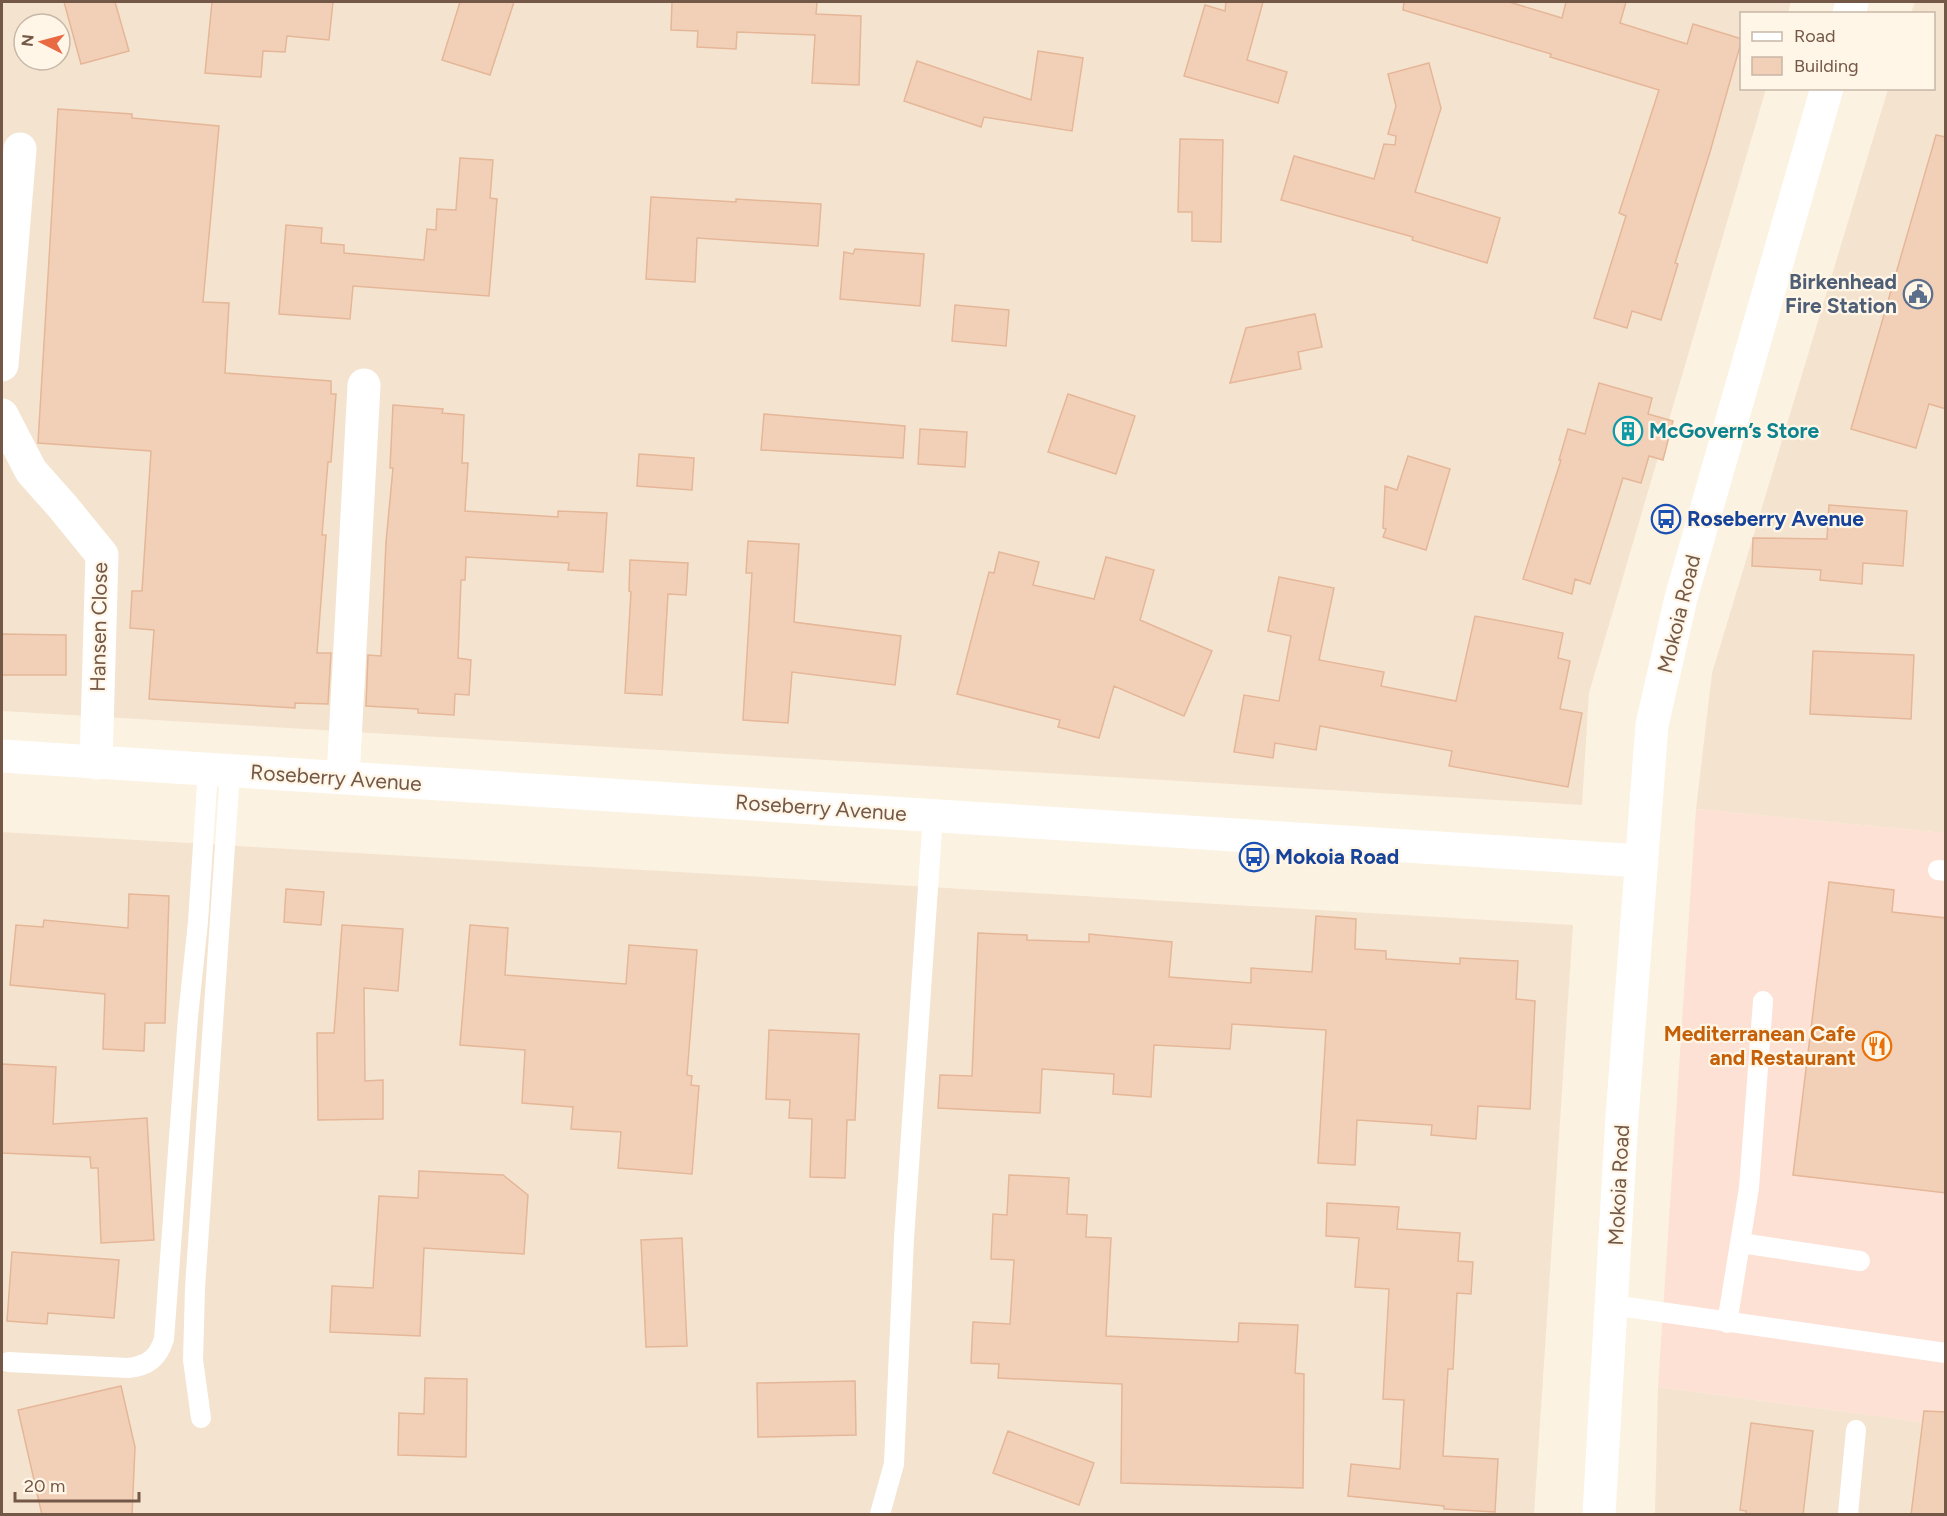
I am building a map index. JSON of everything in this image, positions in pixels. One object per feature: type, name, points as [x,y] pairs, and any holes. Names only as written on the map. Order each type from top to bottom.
[{"type":"street","name":"Mokoia Road","points":[[1599,1515],[1622,1117],[1652,725],[1681,598],[1826,90]]},
{"type":"street","points":[[2,365],[20,149]]},
{"type":"street","points":[[342,778],[364,385]]},
{"type":"street","name":"Hansen Close","points":[[2,416],[31,471],[102,555],[96,763]]},
{"type":"street","name":"Roseberry Avenue","points":[[2,756],[1641,861]]},
{"type":"lane","points":[[8,1362],[141,1367],[152,1361],[160,1351],[164,1340],[188,1017],[198,922],[219,771]]},
{"type":"lane","points":[[201,1418],[193,1360],[195,1288],[219,771]]},
{"type":"lane","points":[[880,1515],[894,1464],[904,1238],[933,815]]},
{"type":"lane","points":[[1727,1323],[1749,1188],[1763,1001]]},
{"type":"lane","points":[[1741,1243],[1860,1261]]},
{"type":"lane","points":[[1612,1305],[1946,1353]]},
{"type":"lane","points":[[1848,1515],[1856,1430]]},
{"type":"shaded area","points":[[2,2],[1791,2],[1788,12],[1740,12],[1740,90],[1766,90],[1589,693],[1582,805],[2,711]]},
{"type":"shaded area","points":[[1915,2],[1945,2],[1945,833],[1696,809],[1712,673],[1888,90],[1935,90],[1935,12],[1911,12]]},
{"type":"shaded area","points":[[1696,809],[1945,833],[1945,1425],[1658,1387]]},
{"type":"shaded area","points":[[2,832],[1573,925],[1534,1514],[2,1514]]},
{"type":"shaded area","points":[[1658,1387],[1945,1425],[1945,1514],[1655,1514]]},
{"type":"building","points":[[64,2],[115,2],[129,51],[81,64],[72,31],[72,12],[67,12]]},
{"type":"building","points":[[212,2],[333,2],[329,40],[287,36],[285,52],[263,51],[261,77],[205,73]]},
{"type":"building","points":[[460,2],[514,2],[490,75],[442,60]]},
{"type":"building","points":[[672,2],[817,2],[816,14],[861,16],[859,85],[812,83],[815,35],[737,32],[736,49],[697,47],[698,31],[671,30]]},
{"type":"building","points":[[1226,2],[1263,2],[1247,60],[1287,72],[1278,103],[1184,76],[1205,5],[1225,11]]},
{"type":"building","points":[[1404,2],[1509,2],[1562,18],[1566,2],[1626,2],[1620,23],[1687,44],[1693,24],[1740,38],[1740,46],[1675,263],[1678,264],[1661,320],[1632,311],[1627,328],[1594,318],[1626,216],[1619,213],[1659,90],[1550,57],[1551,54],[1403,10]]},
{"type":"building","points":[[1038,51],[1083,58],[1072,131],[984,117],[981,127],[904,101],[917,61],[1031,100]]},
{"type":"building","points":[[1429,63],[1441,108],[1415,192],[1500,218],[1487,263],[1412,240],[1413,237],[1281,200],[1294,156],[1374,179],[1384,144],[1395,145],[1396,136],[1388,134],[1396,106],[1388,74]]},
{"type":"building","points":[[58,109],[132,114],[132,118],[219,126],[203,302],[229,303],[225,373],[331,381],[331,394],[336,394],[322,535],[326,535],[317,653],[331,653],[328,704],[295,703],[295,708],[149,699],[154,630],[130,628],[132,591],[142,591],[151,451],[38,443]]},
{"type":"building","name":"Birkenhead Fire Station","points":[[1936,135],[1946,137],[1946,409],[1929,404],[1916,448],[1851,429]]},
{"type":"building","points":[[1180,139],[1223,140],[1221,242],[1192,241],[1192,212],[1178,212]]},
{"type":"building","points":[[460,158],[493,160],[490,198],[497,199],[489,296],[353,286],[350,319],[279,314],[286,225],[322,228],[321,243],[344,245],[344,253],[424,260],[427,229],[436,230],[437,209],[456,210]]},
{"type":"building","points":[[651,197],[821,204],[818,246],[697,238],[695,282],[646,279]]},
{"type":"building","points":[[855,249],[924,254],[920,306],[840,299],[844,252],[853,254]]},
{"type":"building","points":[[955,305],[1009,310],[1006,346],[952,341]]},
{"type":"building","points":[[1315,314],[1322,347],[1298,352],[1301,369],[1230,383],[1246,328]]},
{"type":"building","points":[[1599,383],[1652,398],[1648,414],[1673,421],[1663,460],[1649,456],[1641,483],[1623,478],[1590,584],[1575,579],[1572,594],[1523,579],[1561,460],[1559,460],[1568,429],[1585,434]]},
{"type":"building","points":[[1068,394],[1135,416],[1116,474],[1048,452]]},
{"type":"building","points":[[393,405],[443,409],[442,413],[464,415],[462,463],[468,463],[465,511],[558,517],[558,511],[607,513],[603,572],[568,570],[569,563],[466,557],[465,580],[461,580],[458,658],[471,660],[469,695],[455,694],[454,715],[418,713],[418,709],[366,706],[368,655],[381,656],[386,542],[393,468],[390,468]]},
{"type":"building","points":[[764,414],[905,426],[903,458],[761,450]]},
{"type":"building","points":[[920,429],[967,432],[965,467],[918,464]]},
{"type":"building","points":[[639,454],[694,458],[692,490],[637,486]]},
{"type":"building","points":[[1408,456],[1450,469],[1426,550],[1383,537],[1386,529],[1383,528],[1385,486],[1397,490]]},
{"type":"building","points":[[1829,505],[1907,511],[1903,566],[1863,563],[1862,584],[1820,580],[1821,570],[1752,566],[1753,538],[1827,539]]},
{"type":"building","points":[[748,541],[799,544],[794,622],[901,636],[895,685],[792,672],[788,723],[743,720],[752,573],[746,573]]},
{"type":"building","points":[[999,552],[1039,562],[1033,585],[1094,599],[1106,557],[1154,570],[1140,620],[1212,651],[1184,716],[1114,686],[1099,738],[1058,727],[1060,720],[957,694],[989,572],[994,573]]},
{"type":"building","points":[[630,560],[688,563],[686,595],[668,594],[662,695],[625,693],[631,592],[629,591]]},
{"type":"building","points":[[1279,577],[1334,588],[1319,660],[1384,672],[1381,686],[1456,701],[1475,616],[1563,633],[1558,658],[1570,661],[1560,709],[1582,713],[1568,787],[1449,766],[1452,751],[1320,726],[1316,750],[1275,743],[1273,758],[1234,752],[1244,695],[1279,701],[1291,636],[1268,631]]},
{"type":"building","points":[[2,634],[66,635],[66,675],[2,675]]},
{"type":"building","points":[[1813,651],[1914,655],[1911,719],[1810,714]]},
{"type":"building","name":"Mediterranean Cafe and Restaurant","points":[[1829,882],[1894,890],[1892,912],[1946,918],[1946,1193],[1793,1175]]},
{"type":"building","points":[[286,889],[324,892],[321,925],[284,922]]},
{"type":"building","points":[[129,894],[169,896],[165,1023],[145,1023],[144,1051],[103,1049],[105,994],[10,985],[16,925],[43,927],[44,920],[128,928]]},
{"type":"building","points":[[1316,916],[1356,919],[1355,949],[1386,951],[1386,959],[1460,964],[1460,958],[1518,961],[1516,999],[1535,1001],[1530,1109],[1478,1106],[1476,1139],[1431,1135],[1432,1125],[1357,1120],[1355,1165],[1318,1163],[1326,1030],[1232,1024],[1230,1049],[1154,1045],[1151,1097],[1113,1094],[1114,1074],[1042,1069],[1040,1113],[938,1108],[940,1075],[972,1076],[978,933],[1027,935],[1027,940],[1089,942],[1089,934],[1172,942],[1169,977],[1251,983],[1251,968],[1312,972]]},
{"type":"building","points":[[342,925],[403,929],[398,991],[364,988],[365,1081],[383,1080],[383,1119],[318,1120],[317,1033],[334,1033]]},
{"type":"building","points":[[470,925],[508,928],[505,975],[626,984],[629,945],[697,950],[687,1075],[692,1076],[691,1085],[699,1086],[692,1174],[618,1168],[621,1132],[571,1129],[573,1107],[522,1103],[525,1050],[460,1045]]},
{"type":"building","points":[[769,1030],[859,1034],[855,1120],[847,1120],[845,1178],[810,1177],[812,1119],[789,1118],[790,1100],[766,1099]]},
{"type":"building","points":[[2,1064],[56,1067],[53,1124],[147,1118],[154,1240],[101,1243],[98,1168],[91,1168],[90,1157],[2,1153]]},
{"type":"building","points":[[419,1171],[503,1175],[528,1195],[524,1254],[424,1248],[420,1336],[330,1332],[332,1286],[373,1288],[379,1196],[418,1198]]},
{"type":"building","points":[[1009,1175],[1069,1178],[1067,1214],[1087,1215],[1086,1237],[1111,1238],[1106,1336],[1238,1342],[1239,1323],[1298,1325],[1295,1373],[1304,1374],[1303,1488],[1121,1483],[1122,1384],[998,1378],[999,1364],[971,1363],[973,1322],[1010,1324],[1014,1260],[991,1259],[993,1214],[1007,1215]]},
{"type":"building","points":[[1327,1203],[1399,1207],[1397,1229],[1460,1233],[1458,1261],[1473,1262],[1471,1294],[1457,1293],[1453,1369],[1448,1369],[1443,1456],[1498,1459],[1495,1512],[1444,1509],[1444,1506],[1348,1496],[1351,1464],[1400,1469],[1404,1400],[1383,1399],[1389,1289],[1355,1287],[1359,1238],[1326,1236]]},
{"type":"building","points":[[682,1238],[687,1346],[646,1347],[641,1240]]},
{"type":"building","points":[[12,1252],[119,1260],[114,1318],[48,1313],[47,1324],[7,1321]]},
{"type":"building","points":[[425,1378],[467,1379],[466,1457],[398,1455],[399,1413],[424,1414]]},
{"type":"building","points":[[855,1381],[856,1435],[758,1437],[757,1383]]},
{"type":"building","points":[[121,1386],[135,1447],[132,1515],[42,1515],[18,1410]]},
{"type":"building","points":[[1924,1411],[1946,1412],[1946,1515],[1911,1515]]},
{"type":"building","points":[[1751,1423],[1813,1431],[1803,1515],[1746,1515],[1746,1511],[1740,1510]]},
{"type":"building","points":[[1008,1431],[1094,1463],[1079,1505],[993,1473]]},
{"type":"place","name":"Birkenhead Fire Station","points":[[1918,294]]},
{"type":"place","name":"McGovern’s Store","points":[[1628,431]]},
{"type":"place","name":"Roseberry Avenue","points":[[1666,519]]},
{"type":"place","name":"Mokoia Road","points":[[1254,857]]},
{"type":"place","name":"Mediterranean Cafe and Restaurant","points":[[1877,1046]]}]
